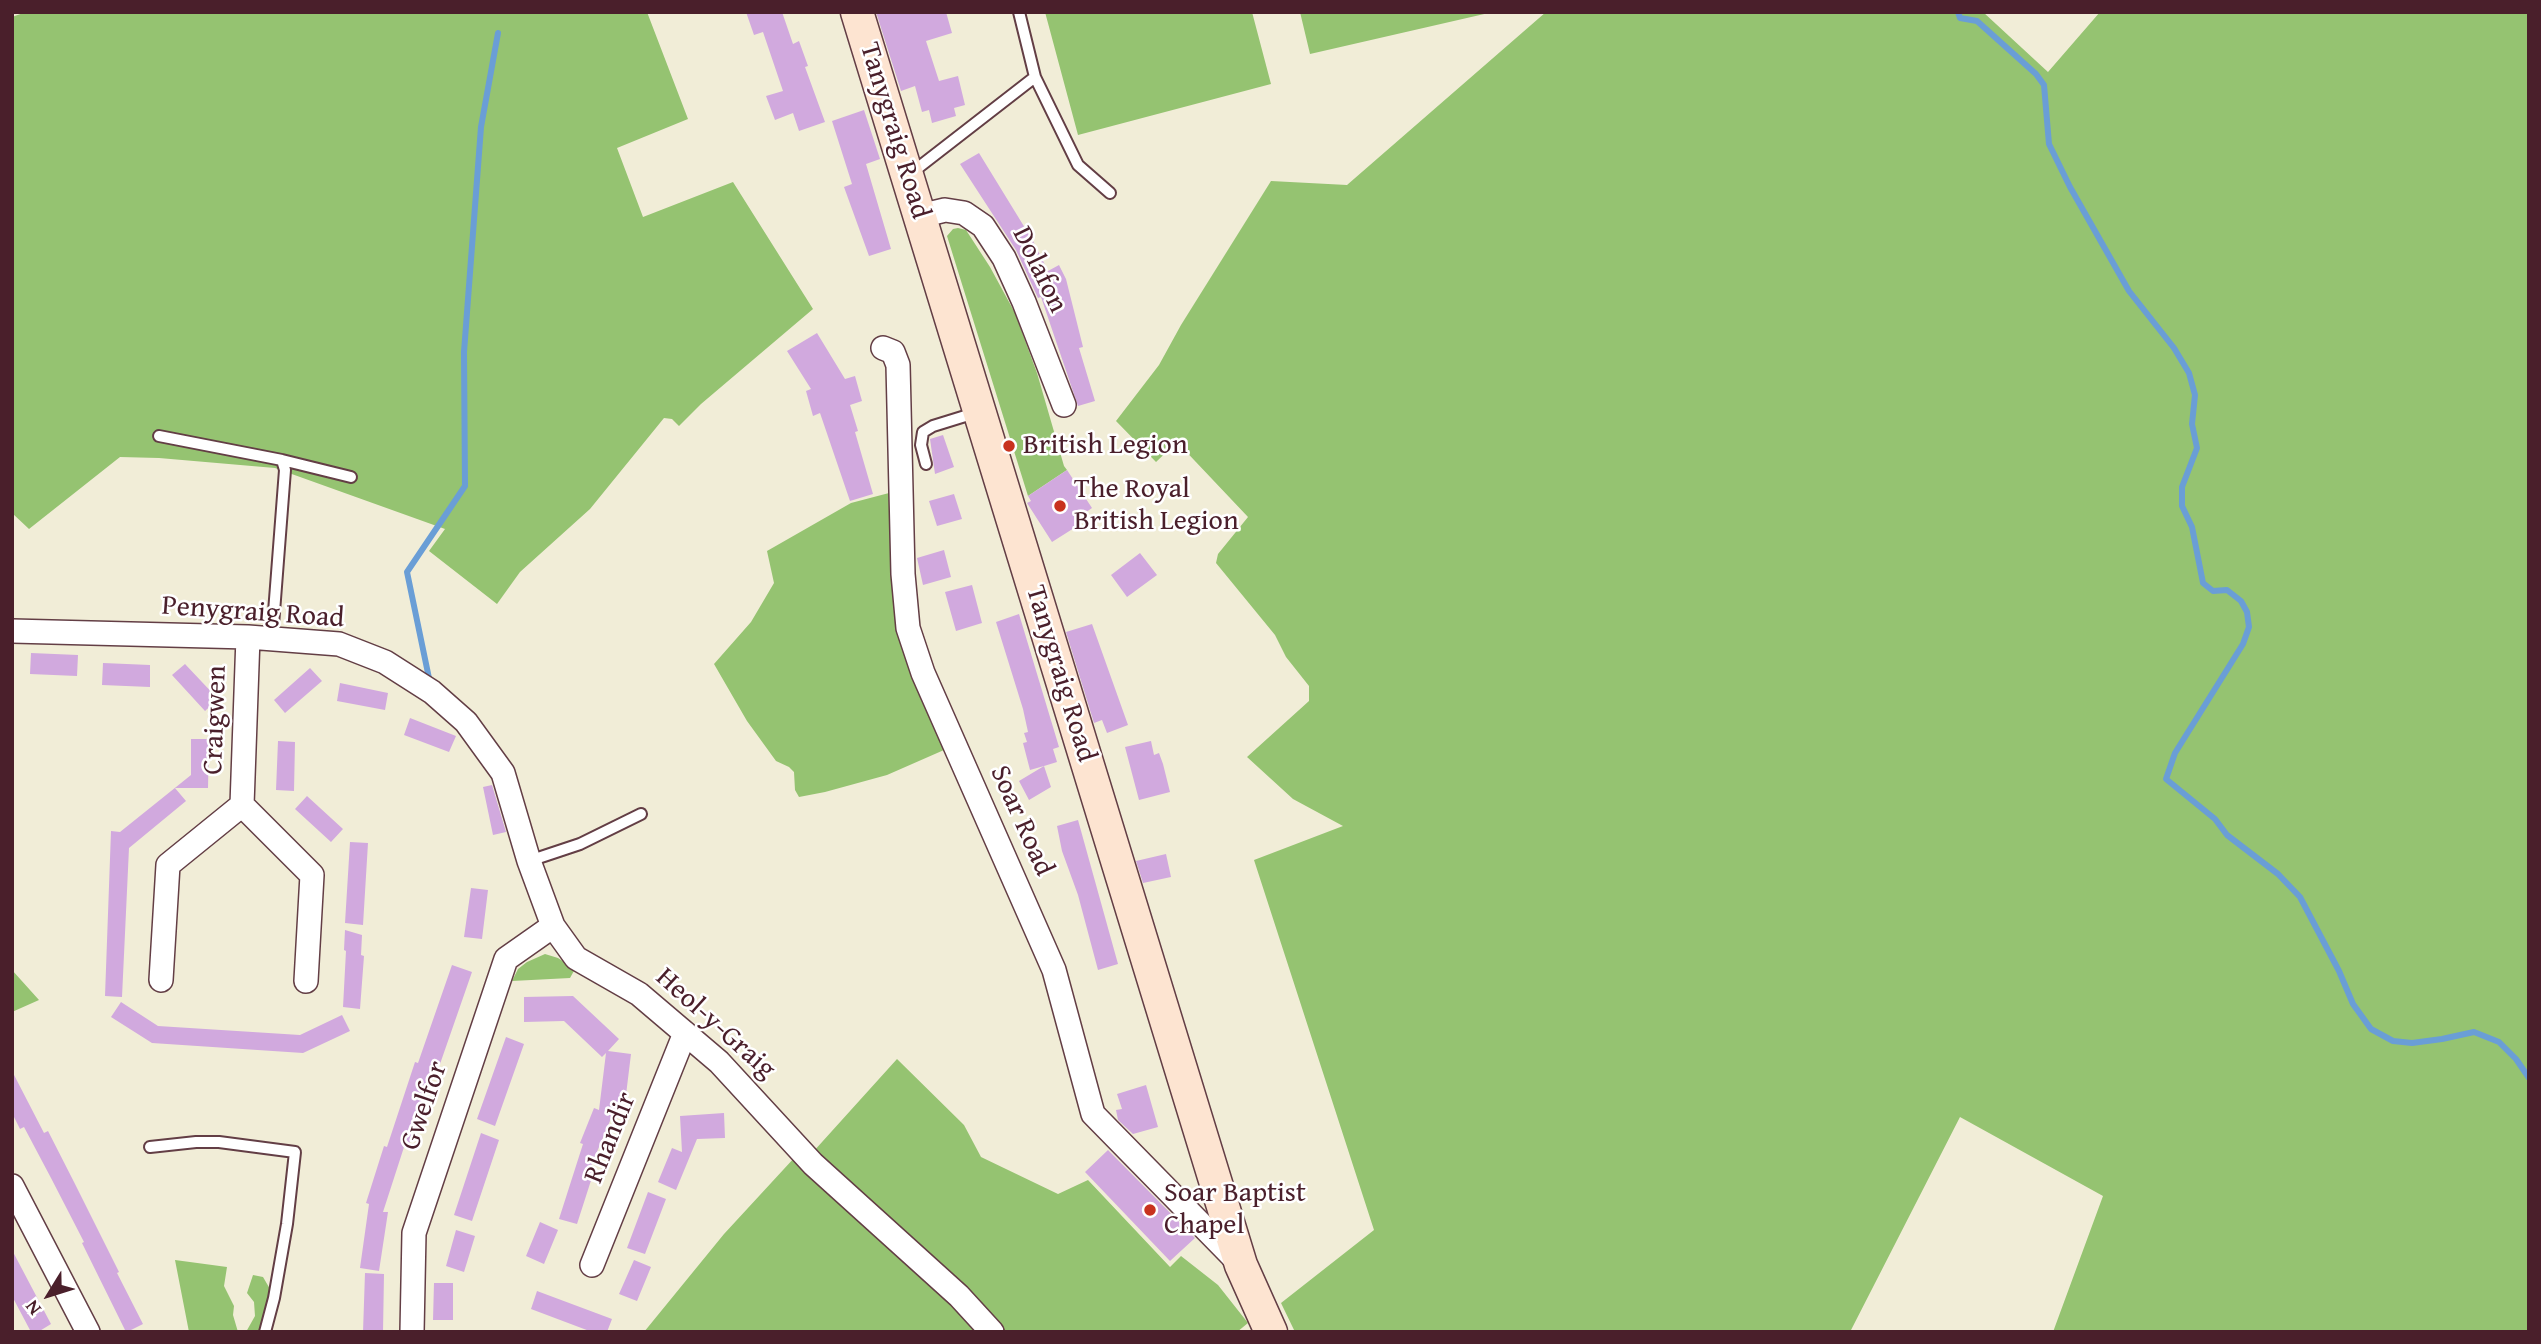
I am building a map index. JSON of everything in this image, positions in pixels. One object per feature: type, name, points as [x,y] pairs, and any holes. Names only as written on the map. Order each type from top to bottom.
[{"type":"main road","name":"Tanygraig Road","points":[[858,12],[1241,1265],[1271,1332]]},
{"type":"street","name":"Dolafon","points":[[920,216],[945,210],[964,213],[983,226],[1004,258],[1024,302],[1064,405]]},
{"type":"street","name":"Soar Road","points":[[883,348],[893,352],[898,365],[903,574],[908,628],[923,673],[1054,970],[1093,1114],[1241,1265]]},
{"type":"street","name":"Penygraig Road","points":[[12,631],[248,637],[339,644],[385,662],[432,692],[466,722]]},
{"type":"street","name":"Craigwen","points":[[248,637],[242,805],[312,875],[306,981]]},
{"type":"street","name":"Heol-y-Graig","points":[[466,722],[503,773],[529,861],[553,926],[576,958],[639,994],[719,1062],[813,1164],[964,1291],[992,1332]]},
{"type":"street","name":"Craigwen","points":[[161,980],[168,865],[242,805]]},
{"type":"street","name":"Gwelfor","points":[[412,1332],[414,1233],[506,959],[553,926]]},
{"type":"street","name":"Rhandir","points":[[593,1265],[685,1033]]},
{"type":"street","points":[[12,1186],[88,1332]]},
{"type":"lane","points":[[1019,12],[1035,76],[1078,165],[1110,193]]},
{"type":"lane","points":[[908,175],[1035,76]]},
{"type":"lane","points":[[926,464],[921,444],[923,432],[933,426],[980,411]]},
{"type":"lane","points":[[159,436],[282,460],[351,477]]},
{"type":"lane","points":[[272,638],[285,470],[282,460]]},
{"type":"lane","points":[[529,861],[580,844],[640,814]]},
{"type":"lane","points":[[149,1147],[219,1142],[295,1152],[287,1224],[265,1332]]},
{"type":"green space","points":[[26,12],[647,12],[688,119],[617,148],[643,217],[733,182],[813,309],[701,404],[679,426],[672,419],[664,418],[590,509],[520,572],[497,604],[429,551],[445,529],[275,468],[120,457],[29,529],[12,513],[12,17]]},
{"type":"green space","points":[[1045,12],[1252,12],[1271,84],[1078,135]]},
{"type":"green space","points":[[1300,12],[1493,12],[1310,54]]},
{"type":"green space","points":[[1546,12],[1983,12],[2048,72],[2100,12],[2529,12],[2529,1332],[2053,1332],[2103,1196],[1960,1117],[1850,1332],[1295,1332],[1281,1303],[1374,1230],[1254,860],[1343,826],[1293,799],[1247,757],[1309,701],[1309,686],[1286,657],[1275,635],[1216,563],[1218,554],[1248,517],[1177,442],[1156,462],[1116,421],[1159,365],[1271,181],[1347,185]]},
{"type":"green space","points":[[953,229],[966,230],[1015,313],[1067,470],[1028,496],[947,236]]},
{"type":"green space","points":[[889,493],[921,685],[944,750],[887,775],[799,797],[795,790],[794,772],[776,761],[747,721],[714,664],[751,622],[774,583],[767,551],[851,503]]},
{"type":"green space","points":[[545,954],[558,958],[575,969],[570,978],[512,981],[518,969]]},
{"type":"green space","points":[[12,970],[39,1000],[12,1012]]},
{"type":"green space","points":[[897,1059],[964,1125],[981,1157],[1058,1194],[1088,1180],[1170,1267],[1181,1256],[1218,1285],[1248,1323],[1237,1332],[1005,1332],[962,1286],[813,1152]]},
{"type":"green space","points":[[795,1157],[954,1303],[980,1332],[644,1332],[724,1234]]},
{"type":"green space","points":[[175,1260],[227,1267],[224,1286],[234,1306],[233,1315],[238,1332],[189,1332]]},
{"type":"green space","points":[[253,1275],[263,1277],[270,1289],[262,1332],[246,1332],[255,1316],[254,1302],[247,1293]]},
{"type":"building","points":[[746,12],[782,12],[793,44],[799,41],[808,66],[805,67],[825,122],[799,131],[793,113],[775,120],[766,96],[783,91],[763,32],[754,35]]},
{"type":"building","points":[[876,12],[946,12],[952,33],[926,41],[939,81],[958,76],[965,105],[954,108],[956,116],[932,123],[929,110],[922,112],[915,86],[901,91]]},
{"type":"building","points":[[864,110],[880,159],[866,164],[891,249],[869,256],[844,187],[852,184],[832,121]]},
{"type":"building","points":[[979,153],[1033,241],[1048,271],[1059,265],[1066,279],[1083,347],[1079,348],[1095,401],[1078,406],[1041,297],[1038,298],[1016,250],[960,164]]},
{"type":"building","points":[[817,333],[845,379],[855,376],[862,401],[850,405],[873,494],[850,501],[820,413],[813,416],[806,391],[811,389],[787,351]]},
{"type":"building","points":[[943,435],[954,467],[935,474],[930,439]]},
{"type":"building","name":"The Royal British Legion","points":[[1067,470],[1092,508],[1079,517],[1082,523],[1052,542],[1027,503],[1031,501],[1028,496]]},
{"type":"building","points":[[954,494],[962,519],[937,526],[929,501]]},
{"type":"building","points":[[944,550],[951,577],[923,585],[917,558]]},
{"type":"building","points":[[1140,553],[1157,575],[1127,597],[1111,575]]},
{"type":"building","points":[[972,585],[982,623],[956,631],[945,592]]},
{"type":"building","points":[[1019,614],[1059,747],[1053,749],[1057,762],[1030,770],[1023,743],[1027,742],[1024,733],[1028,732],[1023,709],[996,622]]},
{"type":"building","points":[[1092,624],[1128,725],[1107,733],[1102,720],[1094,723],[1066,632]]},
{"type":"building","points":[[31,653],[78,655],[77,676],[30,674]]},
{"type":"building","points":[[103,663],[150,665],[150,687],[102,685]]},
{"type":"building","points":[[185,664],[218,699],[205,711],[172,675]]},
{"type":"building","points":[[310,668],[322,681],[285,713],[274,700]]},
{"type":"building","points":[[340,683],[388,693],[385,710],[337,701]]},
{"type":"building","points":[[410,718],[456,736],[449,752],[404,735]]},
{"type":"building","points":[[191,739],[209,739],[208,788],[175,788],[186,801],[129,848],[122,997],[105,996],[111,831],[120,832],[191,775]]},
{"type":"building","points":[[278,741],[295,742],[294,791],[276,790]]},
{"type":"building","points":[[1151,741],[1154,755],[1159,753],[1170,792],[1139,800],[1125,747]]},
{"type":"building","points":[[1044,766],[1051,787],[1029,800],[1019,781]]},
{"type":"building","points":[[492,785],[506,832],[493,835],[483,787]]},
{"type":"building","points":[[307,796],[343,829],[331,842],[295,809]]},
{"type":"building","points":[[1078,820],[1118,964],[1098,970],[1057,826]]},
{"type":"building","points":[[350,842],[368,843],[363,925],[345,923]]},
{"type":"building","points":[[1166,854],[1171,877],[1143,883],[1136,861]]},
{"type":"building","points":[[471,888],[488,890],[482,939],[464,937]]},
{"type":"building","points":[[345,930],[362,935],[361,955],[364,956],[360,1009],[343,1007]]},
{"type":"building","points":[[452,965],[472,972],[440,1064],[435,1062],[409,1145],[405,1144],[383,1212],[388,1212],[379,1271],[360,1268],[369,1204],[366,1203],[384,1146],[387,1147],[415,1062],[418,1063]]},
{"type":"building","points":[[573,996],[619,1039],[608,1051],[631,1054],[625,1103],[618,1102],[591,1166],[595,1168],[577,1224],[559,1219],[583,1144],[580,1143],[594,1108],[599,1110],[606,1053],[602,1057],[564,1021],[524,1022],[524,997]]},
{"type":"building","points":[[121,1002],[158,1026],[300,1035],[342,1015],[350,1031],[303,1053],[152,1043],[111,1017]]},
{"type":"building","points":[[506,1037],[524,1044],[495,1126],[477,1119]]},
{"type":"building","points":[[12,1071],[44,1133],[48,1131],[143,1324],[131,1330],[125,1330],[51,1178],[24,1127],[20,1129],[12,1113]]},
{"type":"building","points":[[1146,1085],[1158,1127],[1133,1134],[1118,1120],[1116,1110],[1122,1109],[1117,1094]]},
{"type":"building","points":[[724,1113],[725,1138],[697,1139],[676,1190],[658,1182],[672,1148],[682,1152],[680,1116]]},
{"type":"building","points":[[481,1133],[499,1140],[472,1221],[454,1215]]},
{"type":"building","name":"Soar Baptist Chapel","points":[[1108,1150],[1195,1238],[1170,1261],[1085,1172]]},
{"type":"building","points":[[648,1192],[666,1199],[645,1254],[627,1248]]},
{"type":"building","points":[[540,1222],[558,1230],[544,1264],[526,1256]]},
{"type":"building","points":[[456,1230],[475,1236],[464,1272],[446,1266]]},
{"type":"building","points":[[12,1250],[51,1324],[38,1332],[31,1332],[12,1296]]},
{"type":"building","points":[[634,1260],[651,1267],[637,1301],[619,1294]]},
{"type":"building","points":[[365,1273],[384,1274],[383,1332],[363,1332]]},
{"type":"building","points":[[434,1283],[453,1283],[453,1320],[433,1320]]},
{"type":"building","points":[[537,1291],[612,1319],[607,1332],[592,1332],[531,1309]]},
{"type":"waterway","points":[[1958,12],[1960,18],[1977,21],[2036,74],[2044,85],[2049,144],[2070,187],[2129,291],[2174,348],[2189,373],[2195,395],[2192,424],[2197,448],[2182,487],[2182,506],[2192,527],[2203,583],[2213,591],[2227,590],[2241,601],[2247,612],[2249,627],[2243,644],[2175,753],[2166,779],[2215,819],[2227,835],[2278,874],[2300,897],[2339,971],[2353,1004],[2371,1029],[2393,1041],[2412,1043],[2474,1032],[2499,1042],[2516,1059],[2529,1078]]},
{"type":"waterway","points":[[430,683],[407,572],[465,486],[464,352],[481,127],[498,33]]},
{"type":"place","name":"British Legion","points":[[1009,446]]},
{"type":"place","name":"The Royal British Legion","points":[[1060,506]]},
{"type":"place","name":"Soar Baptist Chapel","points":[[1150,1210]]}]
